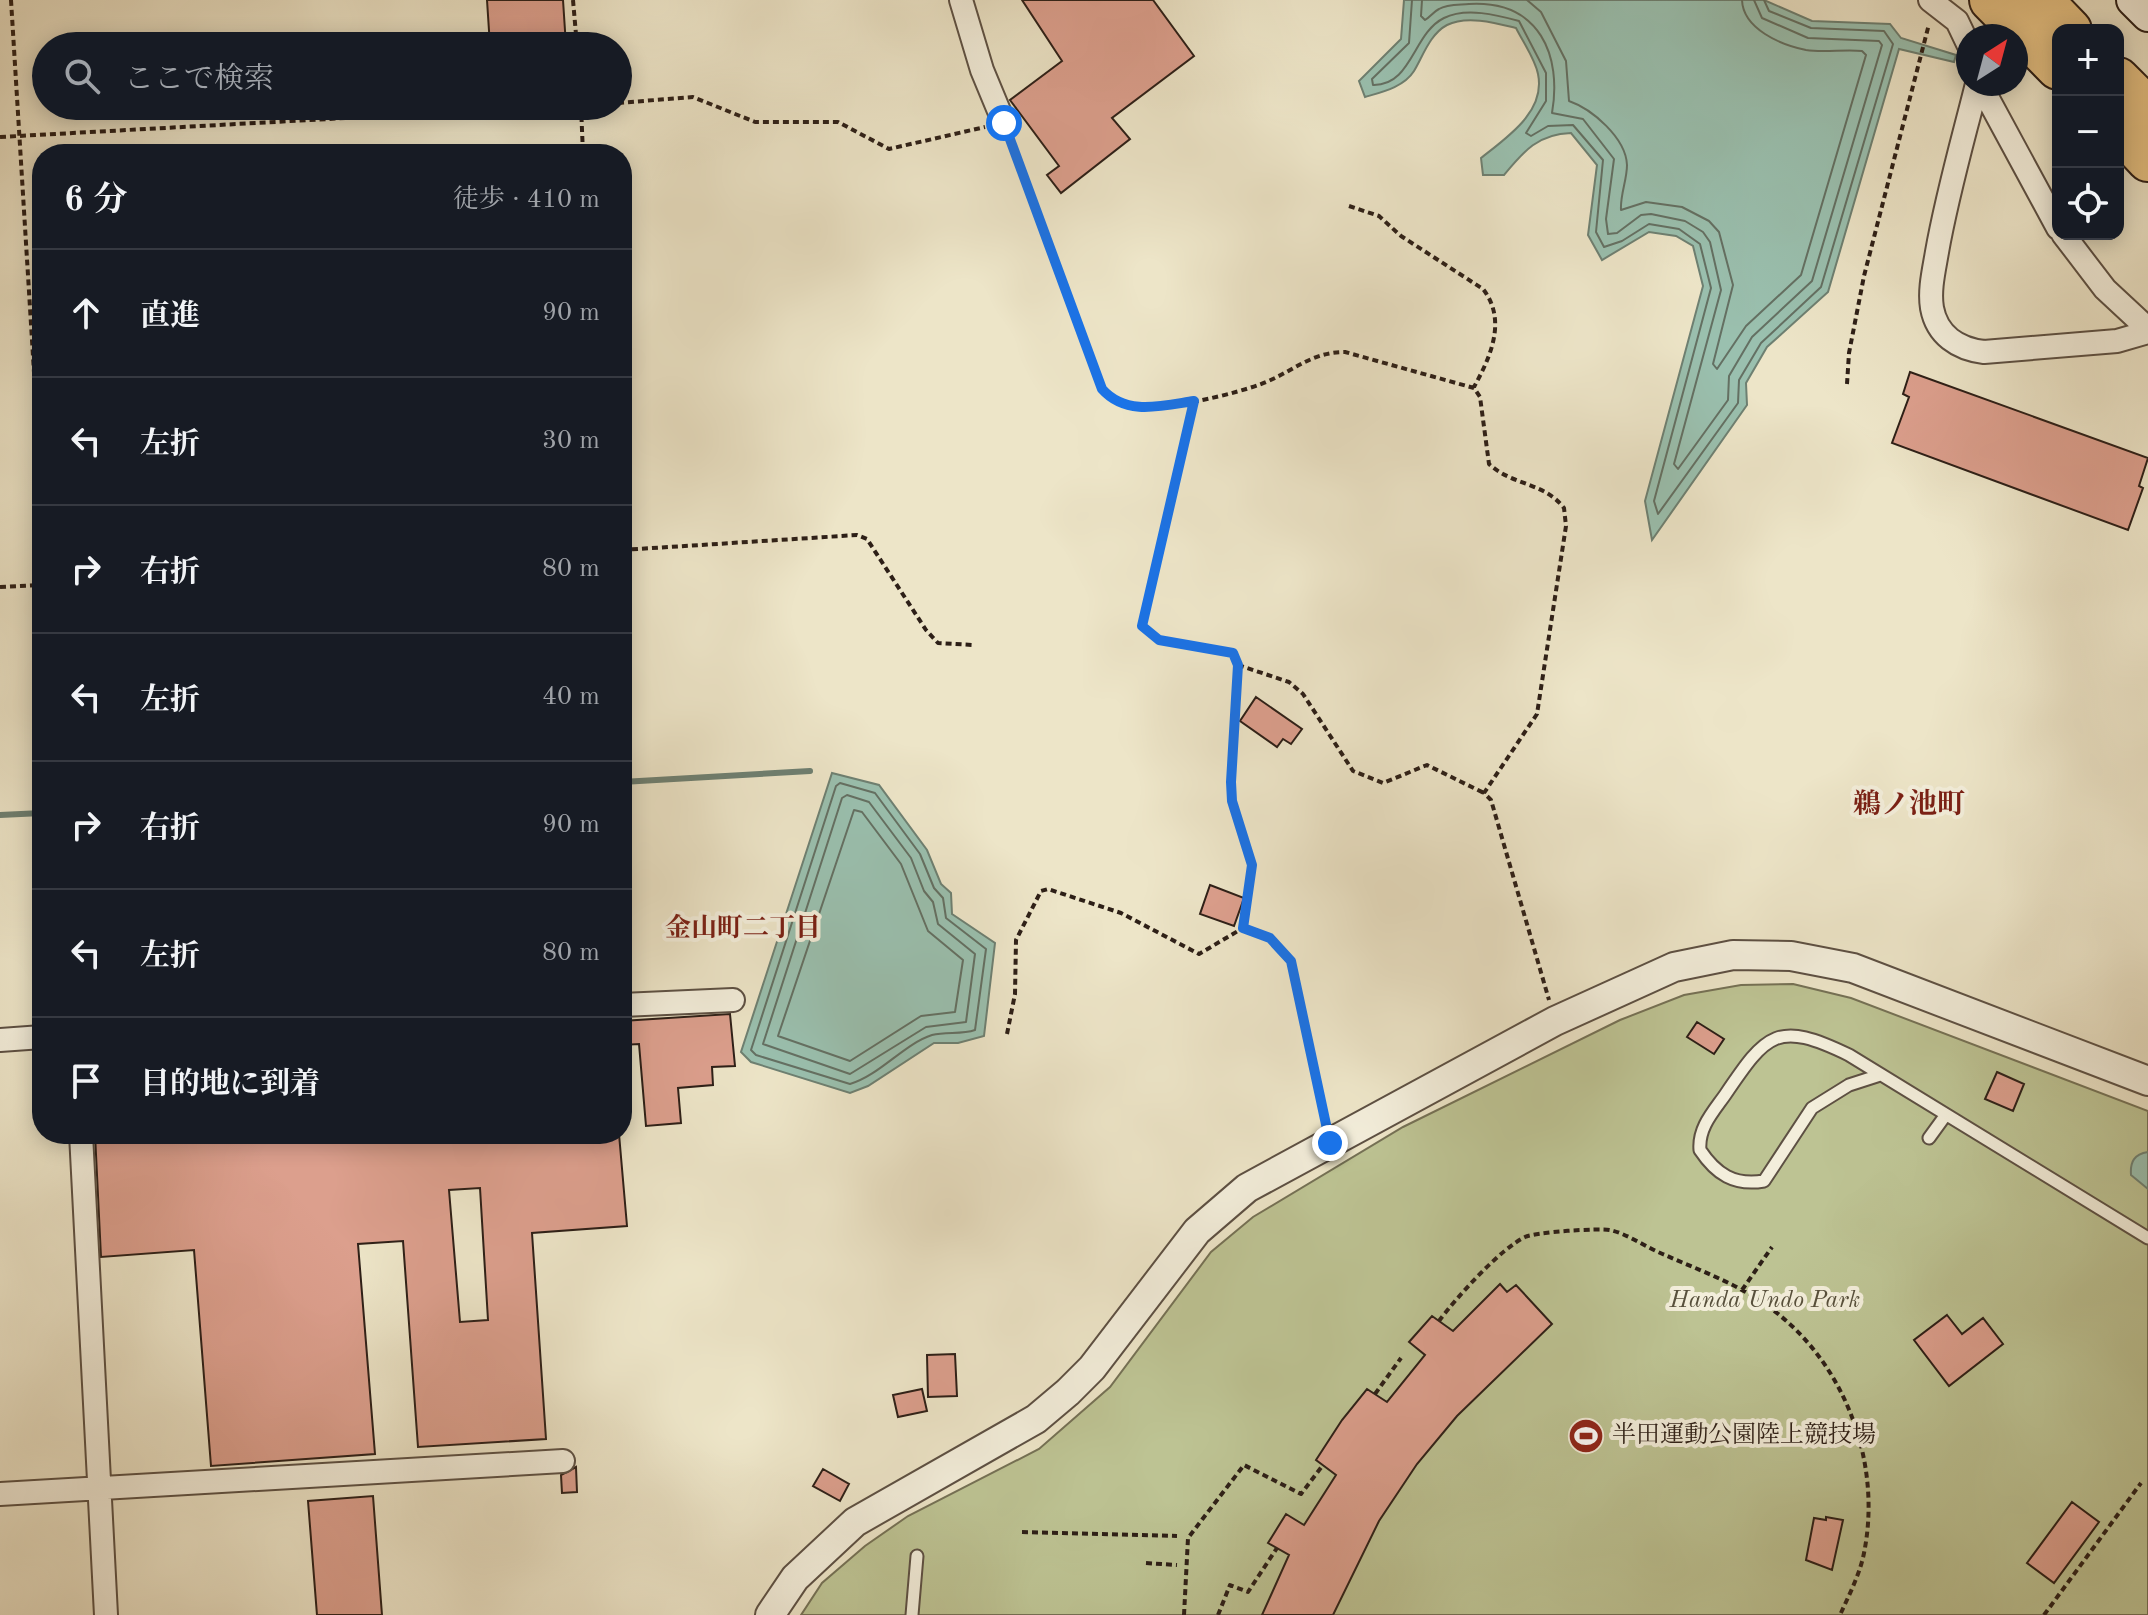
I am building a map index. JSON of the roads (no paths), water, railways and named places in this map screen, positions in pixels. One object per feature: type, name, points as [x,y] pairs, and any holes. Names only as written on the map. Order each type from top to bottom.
[{"type":"highway","points":[[1991,0],[2052,62]]},
{"type":"highway","points":[[2041,0],[2064,24]]},
{"type":"highway","points":[[2124,85],[2148,109]]},
{"type":"highway","points":[[2124,134],[2148,160]]},
{"type":"main road","points":[[2133,0],[2148,15]]},
{"type":"street","points":[[961,0],[982,70],[1004,123]]},
{"type":"street","points":[[1932,2],[1958,24]]},
{"type":"street","points":[[1976,96],[1944,211],[1933,279],[1932,309],[1946,338],[1966,350],[1984,352],[2117,341],[2148,330],[2105,289],[2068,240]]},
{"type":"street","points":[[1986,96],[2052,217]]},
{"type":"street","points":[[770,1615],[795,1578],[855,1522],[1036,1419],[1092,1368],[1197,1231],[1247,1188],[1555,1021],[1674,967],[1733,955],[1791,956],[1853,968],[2148,1081]]},
{"type":"street","points":[[632,1005],[733,1000]]},
{"type":"street","points":[[0,1040],[32,1038]]},
{"type":"street","points":[[81,1144],[106,1615]]},
{"type":"street","points":[[0,1494],[563,1461]]},
{"type":"lane","points":[[1880,1075],[1849,1085],[1812,1108],[1764,1181],[1745,1185],[1729,1179],[1711,1167],[1700,1150],[1702,1129],[1762,1044],[1787,1036],[1810,1036],[1880,1075],[2148,1238]]},
{"type":"lane","points":[[1929,1138],[1945,1116]]},
{"type":"lane","points":[[912,1615],[917,1556]]},
{"type":"water","points":[[1404,0],[1764,0],[1812,21],[1890,24],[1901,38],[1956,55],[1954,62],[1899,49],[1828,292],[1767,347],[1746,383],[1747,405],[1652,540],[1645,501],[1703,286],[1693,246],[1676,236],[1649,232],[1602,260],[1588,235],[1597,165],[1571,133],[1549,137],[1533,145],[1504,175],[1483,175],[1481,158],[1522,123],[1536,100],[1539,88],[1534,62],[1516,28],[1472,20],[1447,25],[1431,40],[1410,77],[1392,88],[1365,97],[1359,81],[1401,39]]},
{"type":"water","points":[[832,773],[879,785],[927,850],[941,884],[951,893],[952,914],[995,943],[984,1036],[958,1043],[934,1043],[868,1086],[850,1093],[751,1062],[741,1052]]},
{"type":"water","points":[[2148,1152],[2148,1189],[2131,1175],[2131,1170],[2136,1157]]},
{"type":"waterway","points":[[632,781],[810,771]]},
{"type":"waterway","points":[[0,815],[32,813]]},
{"type":"place","name":"半田運動公園陸上競技場","points":[[1586,1436]]},
{"type":"district","name":"鵜ノ池町","points":[[1909,806]]},
{"type":"district","name":"金山町二丁目","points":[[743,929]]},
{"type":"park label","name":"Handa Undo Park","points":[[1765,1301]]}]
